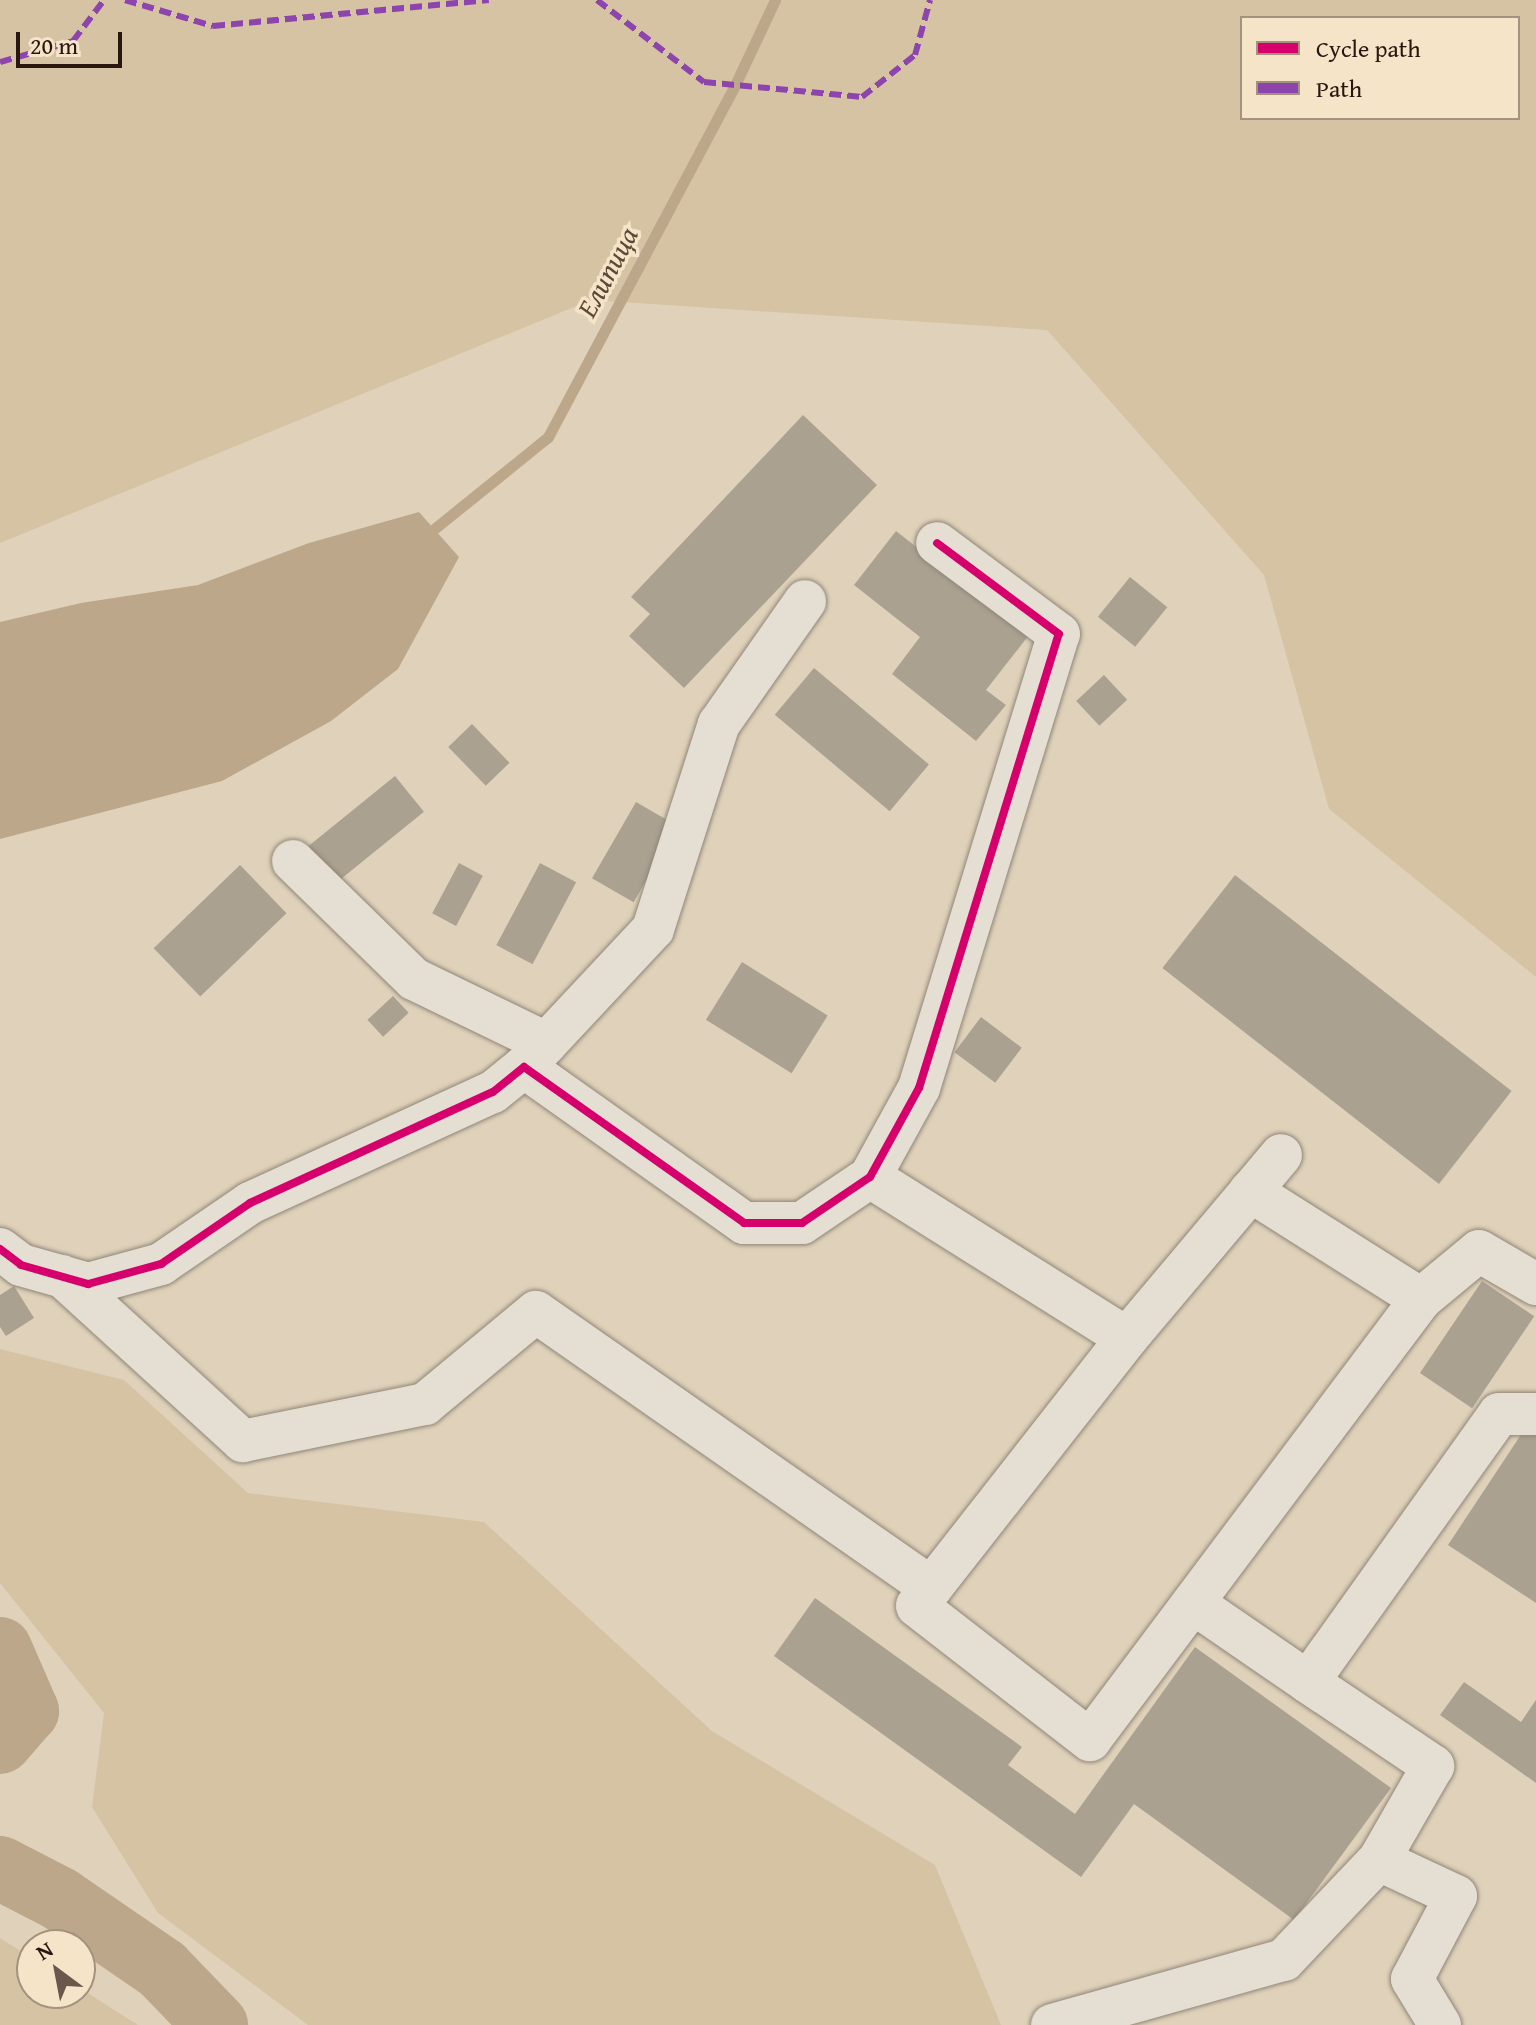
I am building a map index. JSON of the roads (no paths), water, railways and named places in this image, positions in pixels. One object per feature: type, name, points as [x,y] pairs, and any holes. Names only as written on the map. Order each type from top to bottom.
[{"type":"street","points":[[293,861],[414,979],[535,1055],[744,1223],[802,1223],[870,1177],[919,1088],[1059,634],[937,543]]},
{"type":"street","points":[[0,1249],[21,1265],[88,1284],[161,1264],[250,1203],[493,1092],[535,1055],[653,929],[719,724],[805,601]]},
{"type":"street","points":[[1281,1155],[1127,1338],[917,1606],[1090,1740],[1421,1299],[1479,1251],[1536,1284]]},
{"type":"street","points":[[870,1177],[1127,1338]]},
{"type":"street","points":[[1250,1191],[1421,1299]]},
{"type":"street","points":[[62,1276],[243,1441],[425,1404],[536,1312],[931,1588]]},
{"type":"street","points":[[1308,1682],[1499,1414],[1536,1414]]},
{"type":"street","points":[[1052,2025],[1284,1960],[1379,1860],[1433,1766],[1193,1603]]},
{"type":"street","points":[[1379,1860],[1456,1896],[1412,1979],[1440,2025]]},
{"type":"waterway","name":"Елипица","points":[[434,529],[548,437],[735,85],[775,0]]},
{"type":"waterway","points":[[0,1649],[27,1711],[0,1742]]},
{"type":"waterway","points":[[0,1868],[60,1899],[162,1969],[216,2025]]}]
